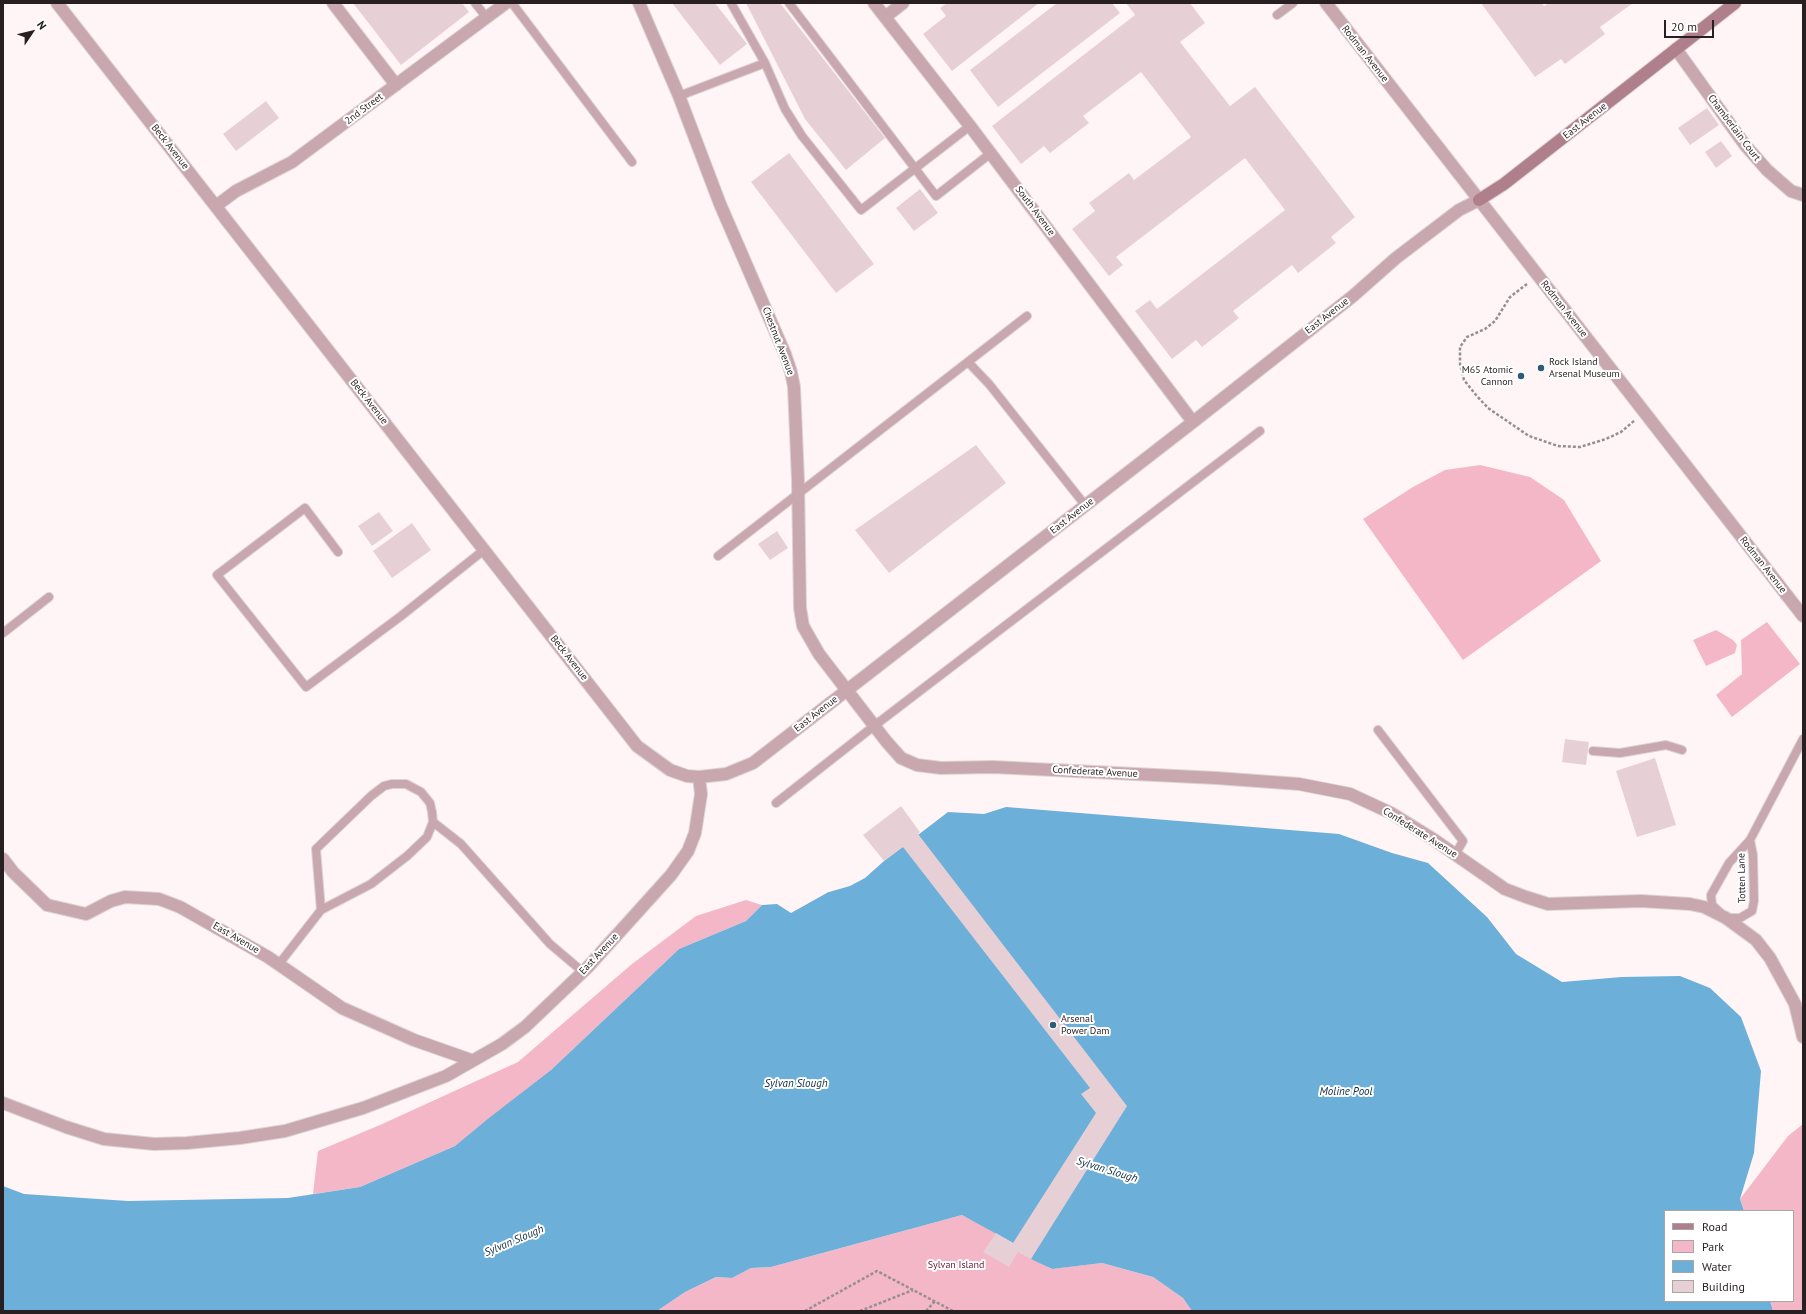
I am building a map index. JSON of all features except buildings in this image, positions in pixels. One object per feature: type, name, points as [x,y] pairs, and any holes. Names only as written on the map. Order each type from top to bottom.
[{"type":"street","name":"Beck Avenue","points":[[57,3],[637,746],[670,770],[687,776],[699,778]]},
{"type":"street","points":[[333,3],[396,85]]},
{"type":"street","name":"2nd Street","points":[[216,206],[236,191],[292,162],[506,3]]},
{"type":"street","name":"Chestnut Avenue","points":[[639,3],[679,96],[720,204],[785,354],[791,372],[794,386],[800,608],[803,626],[819,654],[847,690]]},
{"type":"street","name":"South Avenue","points":[[874,3],[970,126],[1193,422]]},
{"type":"street","points":[[885,17],[902,3]]},
{"type":"street","name":"Rodman Avenue","points":[[1326,3],[1803,616]]},
{"type":"street","name":"East Avenue","points":[[3,1103],[66,1127],[104,1139],[154,1144],[240,1138],[285,1131],[363,1108],[446,1076],[471,1060],[502,1044],[525,1027],[583,972],[671,876],[688,852],[695,832],[701,794],[699,778],[726,774],[753,763],[1193,422],[1353,296],[1396,258],[1459,210],[1479,200],[1504,184],[1735,3]]},
{"type":"street","name":"Chamberlain Court","points":[[1676,49],[1745,145],[1767,170],[1791,191],[1803,195]]},
{"type":"street","name":"Confederate Avenue","points":[[847,690],[874,726],[901,758],[917,765],[941,768],[993,767],[1216,778],[1299,784],[1327,789],[1350,794],[1391,813],[1504,889],[1548,904],[1641,901],[1690,904],[1704,907],[1726,918],[1756,940],[1770,958],[1795,1004],[1803,1037]]},
{"type":"street","name":"East Avenue","points":[[3,859],[13,872],[48,904],[86,914],[111,901],[125,897],[159,899],[180,907],[279,964],[342,1008],[414,1040],[471,1060]]},
{"type":"lane","points":[[475,3],[487,18]]},
{"type":"lane","points":[[512,3],[632,162]]},
{"type":"lane","points":[[731,3],[765,63],[785,109],[802,136],[861,210],[970,126]]},
{"type":"lane","points":[[789,3],[936,196],[990,153]]},
{"type":"lane","points":[[1277,15],[1293,3]]},
{"type":"lane","points":[[679,96],[765,63]]},
{"type":"lane","points":[[718,556],[1027,316]]},
{"type":"lane","points":[[968,362],[989,384],[1085,505]]},
{"type":"lane","points":[[776,803],[874,726],[1260,431]]},
{"type":"lane","points":[[338,552],[305,508],[217,575],[306,688],[401,616],[484,550]]},
{"type":"lane","points":[[3,633],[49,597]]},
{"type":"lane","points":[[1378,730],[1463,841],[1455,855]]},
{"type":"lane","name":"Totten Lane","points":[[1750,840],[1753,855],[1754,901],[1752,911],[1740,918],[1726,918],[1712,905],[1711,895],[1729,863],[1750,840],[1803,739]]},
{"type":"lane","points":[[1593,751],[1620,753],[1666,745],[1682,750]]},
{"type":"lane","points":[[279,964],[320,910],[371,884],[408,856],[428,837],[433,822],[432,812],[430,803],[418,789],[406,784],[392,784],[379,789],[316,849],[320,910]]},
{"type":"lane","points":[[433,822],[461,844],[550,944],[583,972]]},
{"type":"path","points":[[1538,275],[1510,297],[1495,321],[1485,329],[1467,337],[1460,347],[1460,364],[1464,380],[1488,408],[1529,436],[1558,446],[1580,447],[1606,439],[1621,432],[1645,413]]},
{"type":"path","points":[[805,1311],[877,1270],[953,1311]]},
{"type":"path","points":[[860,1311],[914,1290]]},
{"type":"path","points":[[926,1311],[935,1301]]},
{"type":"green space","points":[[1480,465],[1530,477],[1564,500],[1601,561],[1463,660],[1363,519],[1413,487],[1445,470]]},
{"type":"green space","points":[[1767,622],[1800,664],[1732,717],[1716,695],[1742,674],[1741,640]]},
{"type":"green space","points":[[1716,630],[1733,640],[1737,645],[1735,653],[1706,666],[1693,640]]},
{"type":"green space","points":[[746,900],[762,905],[746,921],[679,949],[551,1070],[455,1146],[360,1187],[313,1194],[318,1151],[380,1125],[518,1062],[632,964],[696,916]]},
{"type":"green space","points":[[1803,1124],[1803,1311],[1773,1311],[1770,1302],[1794,1302],[1794,1210],[1744,1210],[1740,1199],[1788,1136]]},
{"type":"green space","name":"Sylvan Island","points":[[962,1215],[996,1233],[1051,1269],[1102,1263],[1153,1277],[1183,1298],[1192,1311],[657,1311],[685,1292],[716,1277],[732,1278],[751,1268],[771,1267]]},
{"type":"water","points":[[1006,807],[1339,834],[1392,853],[1428,863],[1487,917],[1516,954],[1562,982],[1622,977],[1680,976],[1710,988],[1741,1017],[1761,1071],[1754,1153],[1740,1199],[1744,1210],[1664,1210],[1664,1302],[1770,1302],[1773,1311],[1192,1311],[1183,1298],[1153,1277],[1102,1263],[1052,1269],[1031,1259],[1013,1243],[962,1215],[771,1267],[751,1268],[732,1278],[716,1277],[685,1292],[657,1311],[3,1311],[3,1186],[24,1194],[128,1201],[288,1198],[360,1187],[455,1146],[551,1070],[679,949],[746,921],[762,905],[777,904],[791,913],[884,861],[948,812],[984,814]]},
{"type":"pier","points":[[883,860],[884,861],[865,878],[850,886],[829,892],[827,891]]},
{"type":"place","name":"Rock Island Arsenal Museum","points":[[1541,368]]},
{"type":"place","name":"M65 Atomic Cannon","points":[[1521,376]]},
{"type":"place","name":"Arsenal Power Dam","points":[[1053,1025]]},
{"type":"water label","name":"Sylvan Slough","points":[[796,1084]]},
{"type":"water label","name":"Moline Pool","points":[[1346,1092]]},
{"type":"water label","name":"Sylvan Slough","points":[[1107,1170]]},
{"type":"water label","name":"Sylvan Slough","points":[[514,1241]]}]
